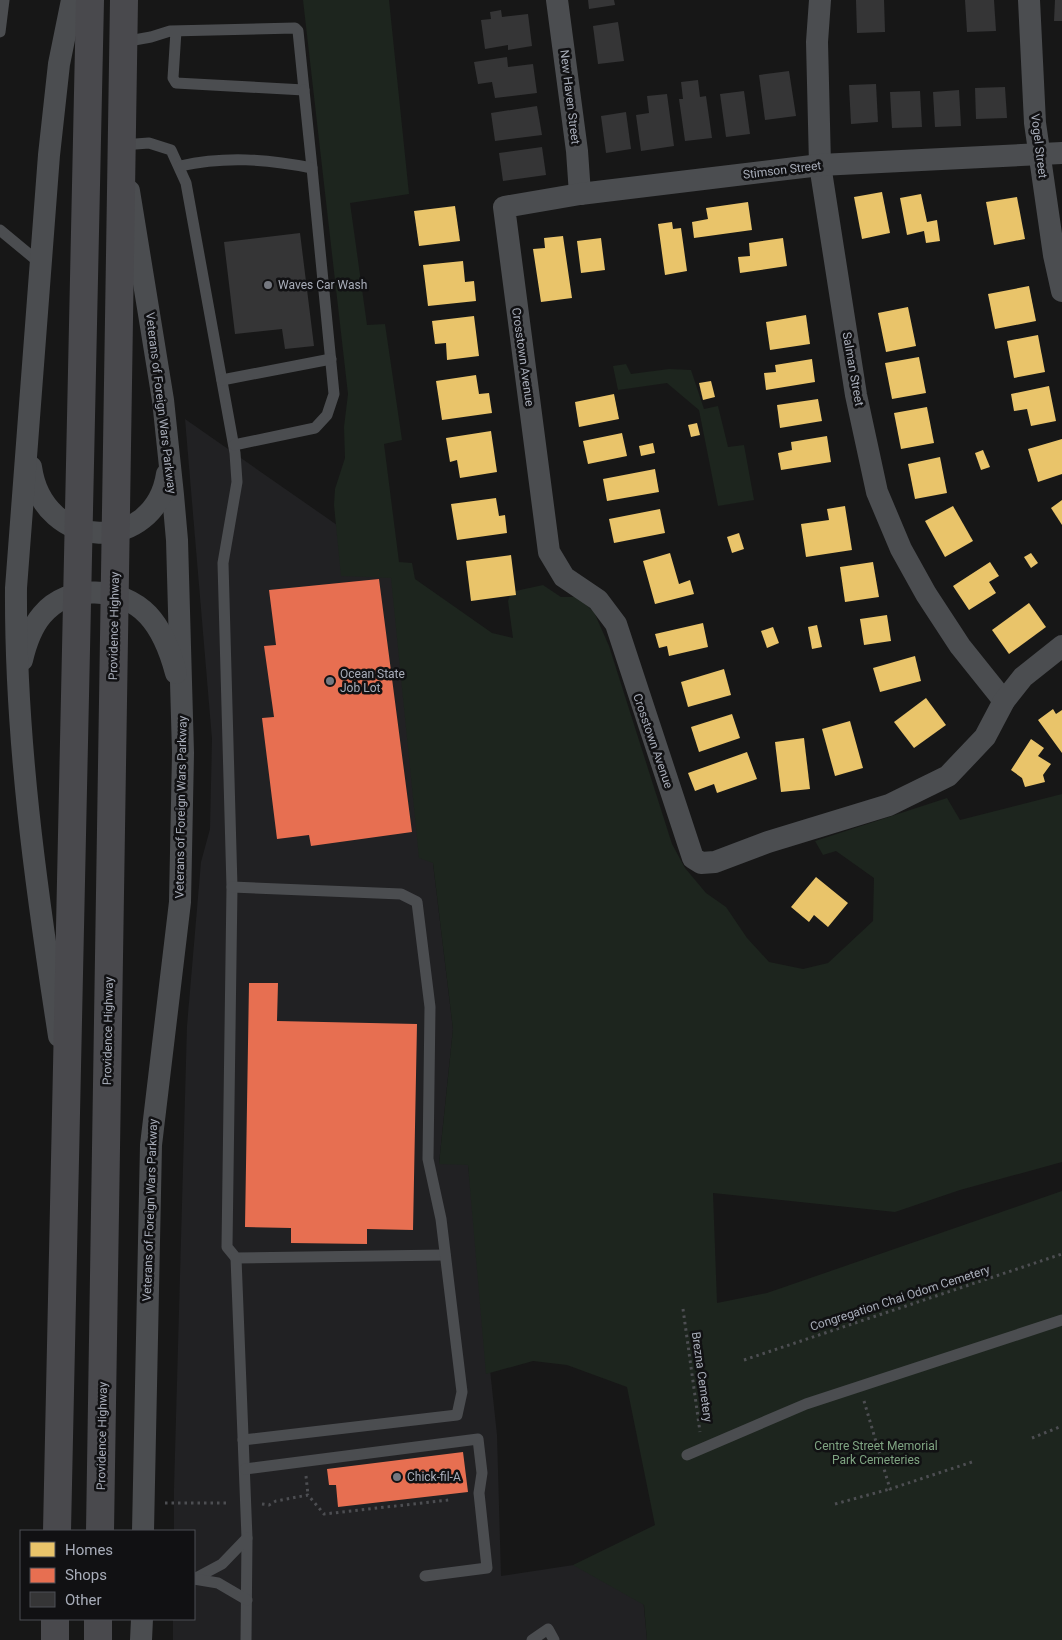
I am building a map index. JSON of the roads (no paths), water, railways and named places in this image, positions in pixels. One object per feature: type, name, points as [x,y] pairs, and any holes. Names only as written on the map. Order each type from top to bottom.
[{"type":"highway","points":[[57,1530],[79,595],[90,0]]},
{"type":"highway","name":"Veterans of Foreign Wars Parkway","points":[[116,530],[124,0]]},
{"type":"highway","name":"Providence Highway","points":[[100,1530],[116,530]]},
{"type":"highway","points":[[55,1620],[55,1640]]},
{"type":"highway","points":[[98,1620],[98,1640]]},
{"type":"street","points":[[67,1087],[41,921],[22,742],[18,681],[16,588],[54,104],[72,0]]},
{"type":"street","name":"New Haven Street","points":[[557,0],[577,151],[580,194]]},
{"type":"street","name":"Salman Street","points":[[820,0],[817,42],[820,165],[856,394],[877,492],[900,549],[926,594],[960,646],[1004,701]]},
{"type":"street","name":"Vogel Street","points":[[1029,0],[1035,123],[1062,291]]},
{"type":"street","name":"Veterans of Foreign Wars Parkway","points":[[122,146],[149,310],[168,446],[177,540],[182,699],[183,852],[180,902],[150,1145],[143,1530]]},
{"type":"street","name":"Stimson Street","points":[[504,207],[580,194],[820,165],[1062,153]]},
{"type":"street","name":"Crosstown Avenue","points":[[504,207],[549,552],[564,577],[598,600],[616,624],[694,858],[701,863],[715,862],[768,842],[889,805],[926,789],[948,776],[966,758],[984,737],[1004,701],[1023,677],[1062,646]]},
{"type":"street","points":[[27,441],[33,479],[39,497],[50,511],[65,524],[80,530],[99,533],[116,530],[148,515],[158,503],[167,476],[168,446]]},
{"type":"street","points":[[18,681],[25,647],[33,628],[44,613],[60,601],[79,595],[99,592],[115,594],[133,603],[149,616],[159,631],[174,669],[182,699]]},
{"type":"street","points":[[141,1640],[142,1620]]},
{"type":"lane","points":[[0,32],[4,0]]},
{"type":"lane","points":[[123,42],[176,30],[295,28],[298,31],[334,394],[327,415],[315,428],[234,445]]},
{"type":"lane","points":[[176,30],[173,78],[176,83],[304,90]]},
{"type":"lane","points":[[122,146],[149,143],[171,150],[180,166],[186,183],[234,445],[237,482],[223,563],[232,887],[227,1230],[228,1247],[236,1258],[247,1538],[246,1640]]},
{"type":"lane","points":[[180,166],[218,159],[242,159],[274,161],[312,168]]},
{"type":"lane","points":[[0,230],[42,265]]},
{"type":"lane","points":[[222,380],[331,360]]},
{"type":"lane","points":[[232,887],[401,894],[417,902],[430,1006],[428,1159],[440,1219],[462,1392],[456,1415],[243,1440]]},
{"type":"lane","points":[[236,1258],[445,1256]]},
{"type":"lane","points":[[687,1455],[806,1404],[1062,1320]]},
{"type":"lane","points":[[245,1469],[478,1439],[482,1472],[479,1493],[487,1568],[425,1576]]},
{"type":"lane","points":[[195,1578],[222,1564],[247,1538]]},
{"type":"lane","points":[[195,1579],[218,1583],[247,1600]]},
{"type":"lane","points":[[532,1640],[548,1630],[554,1640]]},
{"type":"place","name":"Waves Car Wash","points":[[268,285]]},
{"type":"place","name":"Ocean State Job Lot","points":[[330,681]]},
{"type":"place","name":"Chick-fil-A","points":[[397,1477]]},
{"type":"park label","name":"Centre Street Memorial Park Cemeteries","points":[[876,1453]]}]
